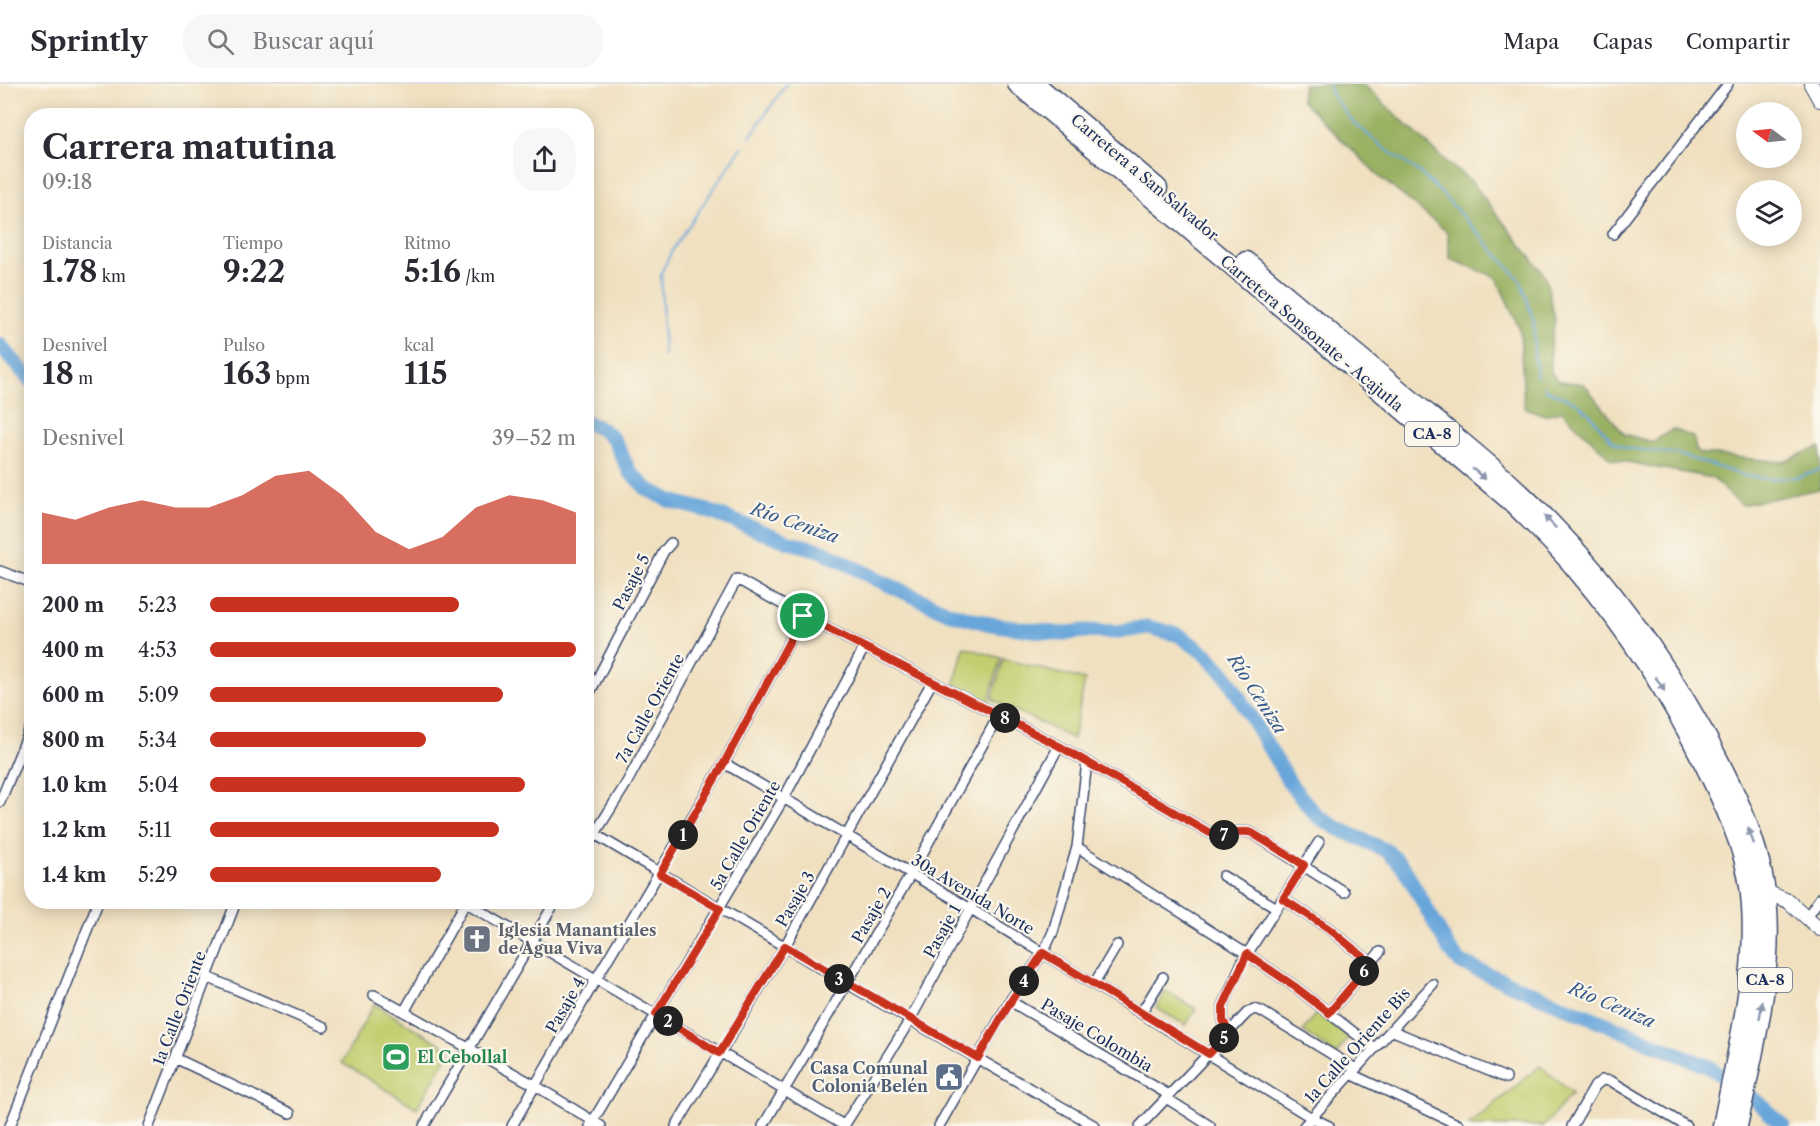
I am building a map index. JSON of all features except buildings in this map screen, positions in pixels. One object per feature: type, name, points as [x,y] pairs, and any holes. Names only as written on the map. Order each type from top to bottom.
[{"type":"highway","name":"Carretera Sonsonate - Acajutla","points":[[1017,84],[1511,502],[1576,569],[1632,642],[1670,700],[1705,766],[1732,825],[1745,867],[1751,904],[1752,944],[1743,1064],[1735,1113],[1722,1126]]},
{"type":"highway","name":"Carretera a San Salvador","points":[[1036,84],[1508,481],[1551,523],[1603,581]]},
{"type":"highway","name":"Carretera Sonsonate - Acajutla","points":[[1603,581],[1665,668],[1712,746],[1730,783],[1760,861],[1766,892],[1767,967],[1743,1064]]},
{"type":"street","points":[[1613,234],[1728,84]]},
{"type":"street","points":[[1811,84],[1820,100]]},
{"type":"street","name":"Pasaje 5","points":[[594,685],[664,551],[671,543]]},
{"type":"street","points":[[0,571],[24,580]]},
{"type":"street","name":"7a Calle Oriente","points":[[594,828],[637,764],[737,579],[803,616]]},
{"type":"street","points":[[803,616],[1059,746],[1210,833],[1225,835],[1246,831],[1344,892]]},
{"type":"street","name":"Pasaje 4","points":[[513,1126],[596,979],[724,763],[803,616]]},
{"type":"street","name":"5a Calle Oriente","points":[[595,1124],[656,1014],[784,798],[864,648]]},
{"type":"street","name":"Pasaje 3","points":[[676,1126],[785,946],[932,682]]},
{"type":"street","name":"Pasaje 2","points":[[764,1126],[848,984],[999,716]]},
{"type":"street","points":[[0,802],[24,744]]},
{"type":"street","name":"Pasaje 1","points":[[845,1126],[910,1020],[1059,746]]},
{"type":"street","points":[[939,1126],[1011,1001],[1043,953],[1058,920],[1077,847],[1087,762]]},
{"type":"street","name":"30a Avenida Norte","points":[[724,763],[847,838],[971,909],[1312,1118],[1329,1126]]},
{"type":"street","points":[[594,834],[1095,1126]]},
{"type":"street","points":[[1229,1033],[1223,1020],[1223,1007],[1247,954],[1319,842]]},
{"type":"street","points":[[1077,847],[1247,954],[1294,986],[1374,1048]]},
{"type":"street","points":[[1223,876],[1277,908]]},
{"type":"street","points":[[1766,892],[1788,901],[1820,928]]},
{"type":"street","points":[[1807,917],[1820,898]]},
{"type":"street","points":[[1283,899],[1328,928],[1371,963]]},
{"type":"street","points":[[10,1126],[95,909]]},
{"type":"street","name":"1a Calle Oriente","points":[[148,1126],[233,909]]},
{"type":"street","points":[[404,1012],[462,909]]},
{"type":"street","points":[[478,909],[845,1126]]},
{"type":"street","points":[[424,1126],[551,909]]},
{"type":"street","points":[[1094,984],[1117,945]]},
{"type":"street","points":[[1329,1013],[1380,952]]},
{"type":"street","points":[[207,977],[324,1027]]},
{"type":"street","points":[[1141,1013],[1163,977]]},
{"type":"street","name":"1a Calle Oriente Bis","points":[[1304,1126],[1433,984]]},
{"type":"street","points":[[374,995],[536,1086],[595,1124]]},
{"type":"street","name":"Pasaje Colombia","points":[[1011,1001],[1167,1096],[1210,1126]]},
{"type":"street","points":[[1140,1126],[1247,1013],[1254,1009],[1262,1011],[1353,1072],[1459,1125]]},
{"type":"street","points":[[1391,1030],[1506,1078]]},
{"type":"street","points":[[175,1058],[290,1113]]},
{"type":"street","points":[[1577,1124],[1595,1086],[1602,1080],[1611,1081],[1686,1126]]},
{"type":"green space","points":[[1303,84],[1363,84],[1449,164],[1470,180],[1545,275],[1555,319],[1550,348],[1551,373],[1559,381],[1584,384],[1624,434],[1653,442],[1673,429],[1693,437],[1697,453],[1781,462],[1820,447],[1820,489],[1741,505],[1712,478],[1611,459],[1562,411],[1544,415],[1524,407],[1520,330],[1496,277],[1450,259],[1447,232],[1381,178],[1301,100]]},
{"type":"green space","points":[[964,647],[1001,658],[988,703],[954,686]]},
{"type":"green space","points":[[1003,659],[1085,680],[1073,739],[992,699]]},
{"type":"green space","points":[[1165,991],[1196,1009],[1186,1025],[1156,1008]]},
{"type":"green space","name":"El Cebollal","points":[[374,1004],[451,1050],[417,1108],[342,1063]]},
{"type":"green space","points":[[1316,1013],[1349,1037],[1336,1055],[1303,1031]]},
{"type":"green space","points":[[1540,1066],[1572,1093],[1544,1126],[1468,1126]]},
{"type":"waterway","points":[[750,137],[786,84]]},
{"type":"waterway","points":[[1328,84],[1331,94],[1353,122],[1384,148],[1419,172],[1444,196],[1521,281],[1534,323],[1537,377]]},
{"type":"waterway","points":[[664,356],[661,273],[673,249],[742,147]]},
{"type":"waterway","name":"Río Ceniza","points":[[0,345],[24,373]]},
{"type":"waterway","points":[[1544,386],[1546,390],[1576,402],[1589,413],[1611,440],[1625,448],[1677,454],[1745,476],[1769,479],[1798,477],[1820,470]]},
{"type":"waterway","name":"Río Ceniza","points":[[594,426],[614,440],[630,472],[647,489],[671,501],[708,511],[789,542],[823,551],[876,579],[950,613],[990,624],[1060,634],[1084,631],[1116,632],[1148,627],[1179,635],[1208,656],[1227,677],[1291,785],[1317,816],[1387,851],[1404,868],[1449,949],[1461,963],[1709,1067],[1758,1102],[1783,1126]]},
{"type":"place","name":"Iglesia Manantiales de Agua Viva","points":[[477,939]]},
{"type":"place","name":"El Cebollal","points":[[396,1057]]},
{"type":"place","name":"Casa Comunal Colonia Belén","points":[[949,1077]]},
{"type":"route","points":[[803,616],[1059,746],[1210,833],[1225,835],[1246,831],[1252,833],[1304,865],[1283,899],[1328,928],[1371,963],[1329,1013],[1247,954],[1223,1007],[1223,1020],[1229,1033],[1209,1054],[1043,953],[1011,1001],[978,1058],[785,946],[719,1053],[656,1014],[720,909],[660,874],[724,763],[803,616]]}]
